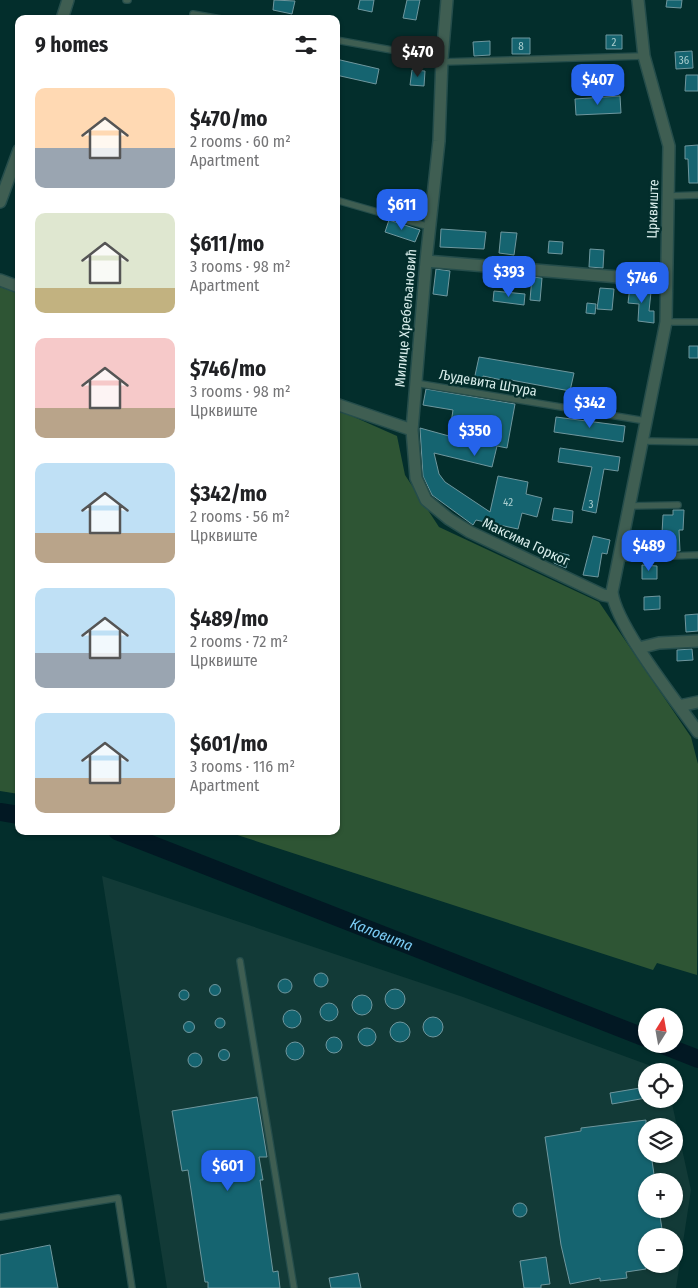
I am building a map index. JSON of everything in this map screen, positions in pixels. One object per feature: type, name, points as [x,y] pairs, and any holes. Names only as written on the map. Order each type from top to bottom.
[{"type":"street","points":[[63,15],[68,0]]},
{"type":"street","name":"Милице Хребељановић","points":[[412,430],[426,261],[439,141],[442,61],[447,0]]},
{"type":"street","name":"Црквиште","points":[[613,597],[618,558],[666,322],[670,196],[668,139],[644,56],[638,0]]},
{"type":"street","points":[[0,202],[15,161]]},
{"type":"street","points":[[426,261],[666,281]]},
{"type":"street","points":[[0,280],[15,286]]},
{"type":"street","points":[[340,405],[412,430]]},
{"type":"street","name":"Максима Горког","points":[[412,430],[416,478],[426,500],[436,509],[470,532],[603,595],[613,597]]},
{"type":"street","points":[[613,597],[617,610],[639,648],[698,732]]},
{"type":"street","points":[[639,648],[659,643],[698,641]]},
{"type":"street","points":[[679,706],[698,702]]},
{"type":"lane","points":[[193,14],[199,15]]},
{"type":"lane","points":[[340,41],[442,61],[644,56]]},
{"type":"lane","points":[[670,196],[698,195]]},
{"type":"lane","points":[[340,201],[420,226],[430,227]]},
{"type":"lane","points":[[666,322],[698,322]]},
{"type":"lane","name":"Људевита Штура","points":[[415,383],[646,421]]},
{"type":"lane","points":[[642,442],[698,442]]},
{"type":"lane","points":[[629,506],[678,505]]},
{"type":"lane","points":[[618,558],[698,556]]},
{"type":"lane","points":[[240,961],[294,1288]]},
{"type":"lane","points":[[0,1217],[118,1198],[132,1288]]},
{"type":"shaded area","points":[[102,876],[463,997],[643,1063],[638,1063],[638,1108],[673,1108],[675,1118],[638,1118],[638,1163],[683,1163],[683,1154],[691,1190],[683,1242],[683,1228],[638,1228],[638,1273],[678,1273],[676,1288],[167,1288]]},
{"type":"green space","points":[[0,287],[15,292],[15,793],[0,791]]},
{"type":"green space","points":[[340,411],[397,436],[405,475],[439,527],[599,602],[691,737],[698,764],[697,975],[657,963],[653,970],[237,835],[340,835]]},
{"type":"building","points":[[274,0],[295,1],[292,14],[273,10]]},
{"type":"building","points":[[360,0],[374,0],[372,12],[358,9]]},
{"type":"building","points":[[407,0],[420,0],[416,20],[403,18]]},
{"type":"building","points":[[667,0],[682,0],[681,8],[666,7]]},
{"type":"building","points":[[606,35],[622,35],[622,49],[606,49]]},
{"type":"building","points":[[512,38],[530,38],[530,54],[512,54]]},
{"type":"building","points":[[490,41],[490,55],[474,56],[473,42]]},
{"type":"building","points":[[692,51],[693,68],[676,69],[675,52]]},
{"type":"building","points":[[340,60],[379,69],[376,84],[340,76]]},
{"type":"building","points":[[412,70],[425,71],[424,86],[410,85]]},
{"type":"building","points":[[686,75],[698,75],[698,91],[685,91]]},
{"type":"building","points":[[620,96],[621,113],[576,115],[575,99]]},
{"type":"building","points":[[698,145],[698,183],[689,183],[688,159],[685,159],[685,146]]},
{"type":"building","points":[[398,202],[415,207],[411,217],[395,212]]},
{"type":"building","points":[[389,220],[420,230],[415,242],[385,232]]},
{"type":"building","points":[[441,229],[486,232],[484,249],[440,247]]},
{"type":"building","points":[[501,232],[517,233],[514,255],[499,253]]},
{"type":"building","points":[[549,241],[563,242],[562,254],[548,253]]},
{"type":"building","points":[[590,249],[604,250],[603,268],[589,267]]},
{"type":"building","points":[[436,269],[450,271],[447,296],[433,294]]},
{"type":"building","points":[[532,277],[542,278],[540,301],[530,300]]},
{"type":"building","points":[[630,286],[642,287],[641,291],[651,292],[649,311],[654,311],[654,323],[638,321],[639,304],[628,303]]},
{"type":"building","points":[[600,288],[614,289],[612,310],[597,309]]},
{"type":"building","points":[[494,291],[525,294],[524,305],[493,301]]},
{"type":"building","points":[[587,303],[596,304],[595,314],[586,313]]},
{"type":"building","points":[[689,346],[698,346],[698,358],[689,358]]},
{"type":"building","points":[[479,357],[574,373],[570,391],[511,380],[510,387],[501,385],[502,380],[483,376],[482,381],[474,380]]},
{"type":"building","points":[[426,389],[515,404],[507,448],[497,446],[492,467],[434,453],[439,474],[445,482],[490,512],[498,476],[528,482],[526,494],[542,498],[537,517],[522,513],[518,529],[476,520],[473,525],[432,495],[423,476],[420,428],[449,436],[453,410],[423,405]]},
{"type":"building","points":[[590,390],[608,393],[605,406],[588,403]]},
{"type":"building","points":[[556,417],[625,426],[623,442],[554,432]]},
{"type":"building","points":[[560,448],[620,457],[618,471],[604,469],[596,513],[582,510],[592,467],[558,462]]},
{"type":"building","points":[[554,508],[573,511],[572,523],[552,520]]},
{"type":"building","points":[[673,510],[684,510],[683,530],[679,530],[680,551],[661,552],[663,515],[673,515]]},
{"type":"building","points":[[593,536],[610,540],[607,554],[602,553],[598,577],[583,575]]},
{"type":"building","points":[[556,552],[569,555],[566,568],[554,563]]},
{"type":"building","points":[[642,565],[657,566],[657,579],[642,579]]},
{"type":"building","points":[[660,596],[660,609],[644,610],[644,597]]},
{"type":"building","points":[[698,614],[698,631],[686,632],[685,615]]},
{"type":"building","points":[[692,649],[693,660],[677,661],[677,650]]},
{"type":"building","points":[[318,973],[324,973],[328,980],[324,987],[318,987],[314,983],[314,977]]},
{"type":"building","points":[[285,979],[290,981],[292,986],[290,991],[285,993],[280,991],[278,986],[280,981]]},
{"type":"building","points":[[215,984],[221,990],[215,996],[209,990]]},
{"type":"building","points":[[395,989],[402,992],[405,999],[402,1006],[395,1009],[388,1006],[385,999],[388,992]]},
{"type":"building","points":[[182,990],[186,990],[189,995],[188,999],[182,1000],[179,997],[179,993]]},
{"type":"building","points":[[362,995],[369,998],[372,1005],[369,1012],[362,1015],[355,1012],[352,1005],[355,998]]},
{"type":"building","points":[[329,1003],[335,1006],[338,1012],[335,1018],[329,1021],[323,1018],[320,1012],[323,1006]]},
{"type":"building","points":[[292,1010],[298,1013],[301,1019],[298,1025],[292,1028],[286,1025],[283,1019],[286,1013]]},
{"type":"building","points":[[433,1017],[440,1020],[443,1027],[440,1034],[433,1037],[426,1034],[423,1027],[426,1020]]},
{"type":"building","points":[[218,1018],[222,1018],[225,1023],[224,1027],[218,1028],[215,1025],[215,1021]]},
{"type":"building","points":[[189,1021],[195,1027],[189,1033],[183,1027]]},
{"type":"building","points":[[400,1022],[407,1025],[410,1032],[407,1039],[400,1042],[393,1039],[390,1032],[393,1025]]},
{"type":"building","points":[[363,1028],[371,1028],[376,1033],[374,1044],[363,1046],[358,1041],[358,1033]]},
{"type":"building","points":[[334,1037],[340,1039],[342,1045],[340,1051],[334,1053],[328,1051],[326,1045],[328,1039]]},
{"type":"building","points":[[291,1042],[299,1042],[304,1047],[302,1058],[291,1060],[286,1055],[286,1047]]},
{"type":"building","points":[[224,1049],[230,1055],[224,1061],[218,1055]]},
{"type":"building","points":[[195,1053],[200,1055],[202,1060],[200,1065],[195,1067],[190,1065],[188,1060],[190,1055]]},
{"type":"building","points":[[638,1088],[638,1099],[612,1104],[610,1093]]},
{"type":"building","points":[[257,1097],[267,1157],[259,1157],[263,1180],[260,1180],[273,1272],[278,1271],[280,1288],[208,1288],[208,1282],[205,1282],[188,1170],[182,1171],[172,1111]]},
{"type":"building","points":[[638,1121],[638,1163],[652,1163],[654,1173],[638,1173],[638,1218],[660,1218],[662,1228],[638,1228],[638,1270],[626,1272],[627,1278],[600,1281],[600,1278],[570,1284],[561,1245],[545,1137],[581,1131],[581,1128]]},
{"type":"building","points":[[520,1203],[525,1205],[527,1210],[525,1215],[520,1217],[515,1215],[513,1210],[515,1205]]},
{"type":"building","points":[[50,1245],[58,1288],[0,1288],[0,1255]]},
{"type":"building","points":[[546,1257],[550,1284],[541,1285],[541,1288],[524,1288],[520,1261]]},
{"type":"building","points":[[358,1273],[361,1288],[331,1288],[329,1278]]},
{"type":"waterway","name":"Каловита","points":[[0,812],[15,814]]},
{"type":"waterway","name":"Каловита","points":[[127,835],[638,1035]]},
{"type":"waterway","name":"Каловита","points":[[683,1053],[698,1059]]}]
